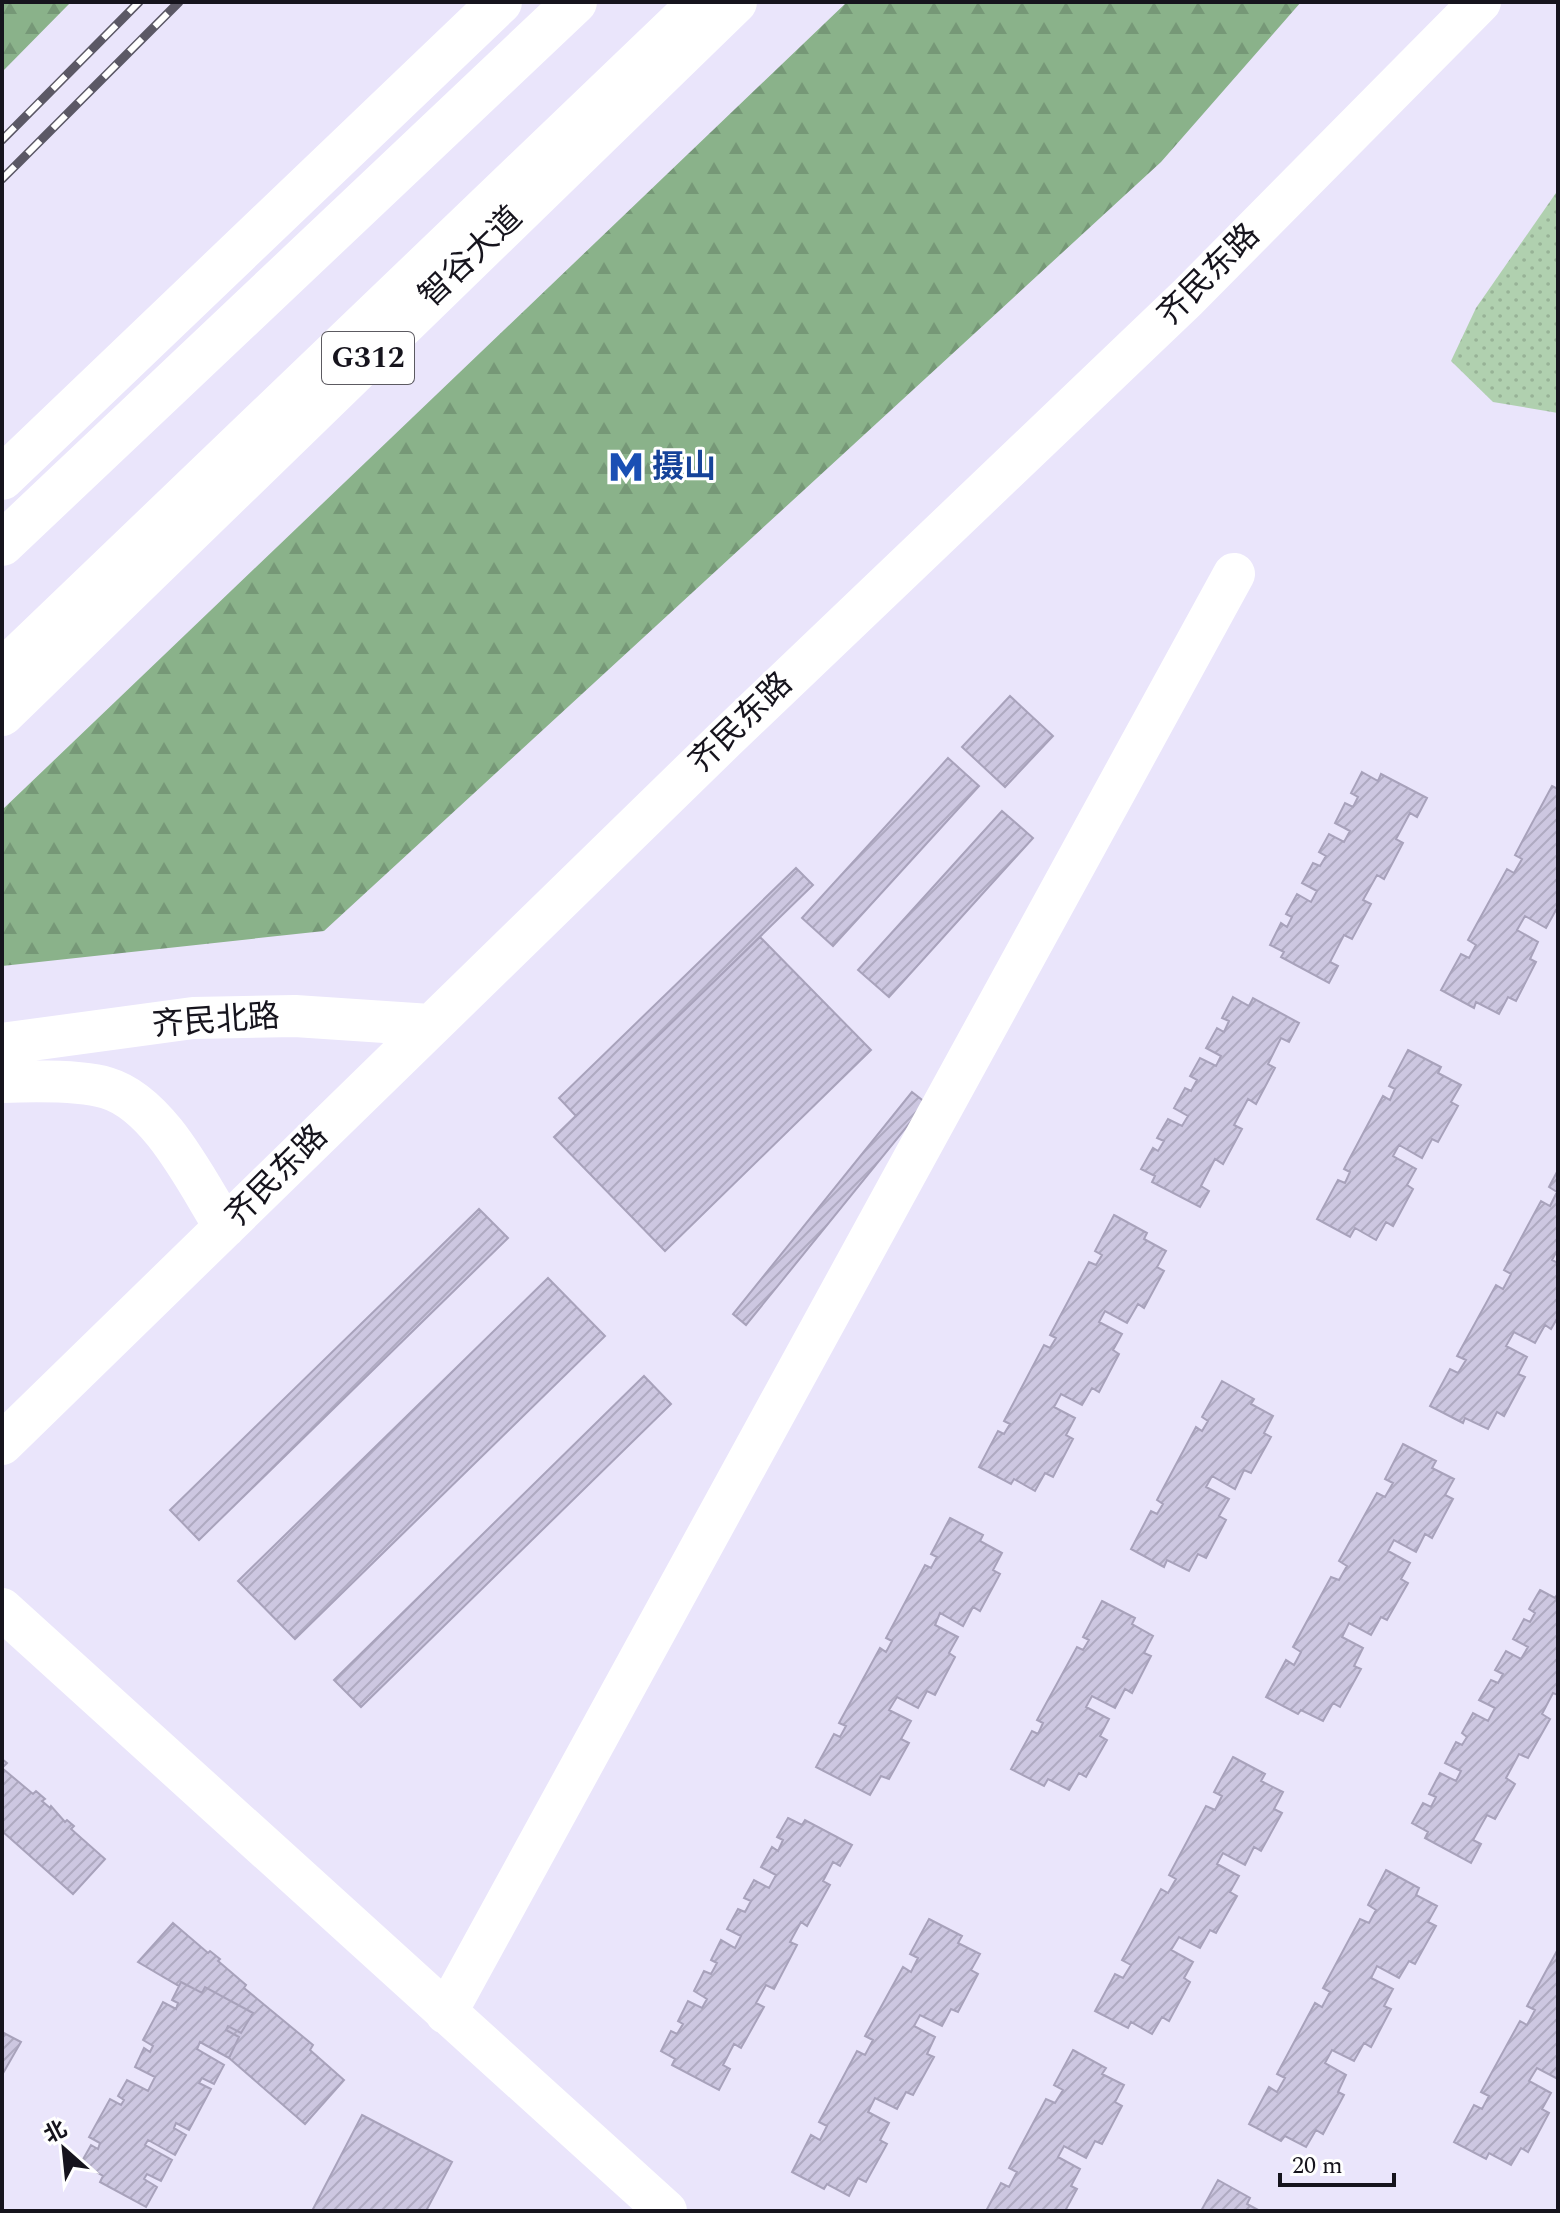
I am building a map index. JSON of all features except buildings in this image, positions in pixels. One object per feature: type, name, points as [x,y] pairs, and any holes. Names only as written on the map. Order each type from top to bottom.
[{"type":"main road","points":[[2,478],[500,2]]},
{"type":"main road","points":[[2,544],[575,2]]},
{"type":"main road","name":"智谷大道","points":[[2,672],[700,2]]},
{"type":"main road","name":"智谷大道","points":[[2,714],[735,2]]},
{"type":"street","name":"齐民东路","points":[[2,1444],[735,728],[1187,298],[1480,2]]},
{"type":"street","points":[[446,2013],[1234,574]]},
{"type":"street","name":"齐民北路","points":[[2,1044],[193,1018],[295,1016],[430,1025]]},
{"type":"street","points":[[2,1082],[44,1081],[107,1088],[137,1103],[170,1139],[225,1227]]},
{"type":"street","points":[[2,1609],[666,2211]]},
{"type":"green space","points":[[2,2],[71,2],[2,72]]},
{"type":"green space","points":[[847,2],[1301,2],[1161,162],[324,931],[2,966],[2,810]]},
{"type":"green space","points":[[1558,190],[1558,413],[1493,402],[1451,361],[1476,308]]},
{"type":"railway","points":[[2,140],[139,2]]},
{"type":"railway","points":[[2,179],[179,2]]},
{"type":"place","name":"摄山","points":[[626,467]]}]
